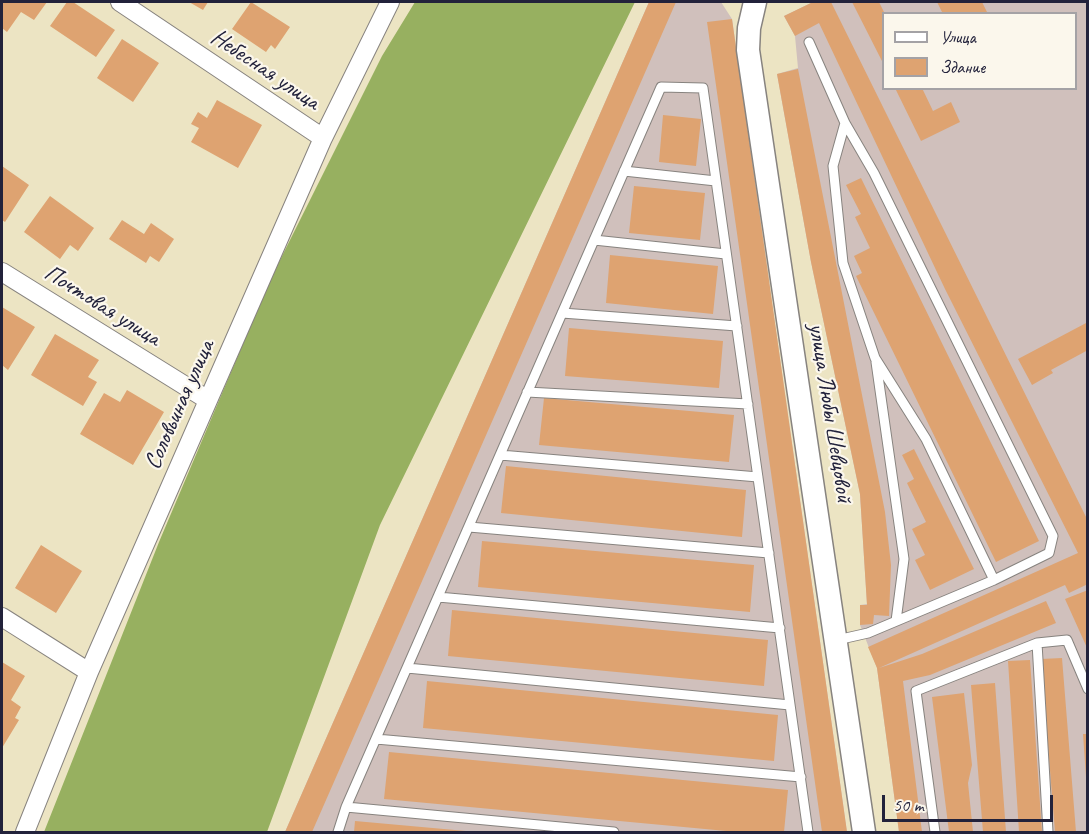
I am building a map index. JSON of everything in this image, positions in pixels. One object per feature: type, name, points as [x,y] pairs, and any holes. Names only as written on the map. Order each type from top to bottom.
[{"type":"street","name":"Небесная улица","points":[[120,2],[323,138]]},
{"type":"street","name":"Соловьиная улица","points":[[25,832],[89,672],[323,138],[390,2]]},
{"type":"street","name":"улица Любы Шевцовой","points":[[755,2],[749,28],[748,50],[864,832]]},
{"type":"street","name":"Почтовая улица","points":[[2,272],[208,400]]},
{"type":"street","points":[[2,617],[89,672]]},
{"type":"lane","points":[[809,42],[845,123],[874,174],[1053,536],[1048,553],[994,580],[868,633],[837,640]]},
{"type":"lane","points":[[338,832],[346,807],[661,87],[703,88],[808,832]]},
{"type":"lane","points":[[845,123],[833,166],[843,262],[875,358],[904,559],[897,621]]},
{"type":"lane","points":[[624,171],[716,181]]},
{"type":"lane","points":[[594,240],[726,254]]},
{"type":"lane","points":[[562,313],[736,326]]},
{"type":"lane","points":[[875,358],[926,439],[994,580]]},
{"type":"lane","points":[[527,392],[748,404]]},
{"type":"lane","points":[[500,455],[758,477]]},
{"type":"lane","points":[[469,526],[769,553]]},
{"type":"lane","points":[[438,597],[780,628]]},
{"type":"lane","points":[[935,832],[916,692],[1036,642],[1067,640],[1088,689]]},
{"type":"lane","points":[[1036,642],[1048,832]]},
{"type":"lane","points":[[407,668],[790,705]]},
{"type":"lane","points":[[376,739],[801,777]]},
{"type":"lane","points":[[346,807],[614,832]]},
{"type":"shaded area","points":[[649,2],[721,2],[732,19],[847,832],[285,832]]},
{"type":"shaded area","points":[[813,2],[1087,2],[1087,832],[899,832],[877,668],[860,625],[860,605],[867,604],[860,494],[811,262],[777,74],[798,68],[795,36],[784,16]]},
{"type":"green space","points":[[415,2],[635,2],[380,525],[267,832],[44,832],[159,542],[270,280],[382,56]]},
{"type":"building","points":[[2,2],[47,2],[34,20],[21,12],[7,32],[2,28]]},
{"type":"building","points":[[67,2],[73,2],[115,30],[96,57],[50,26]]},
{"type":"building","points":[[189,2],[208,2],[203,10]]},
{"type":"building","points":[[251,2],[290,27],[275,49],[271,45],[266,52],[232,29]]},
{"type":"building","points":[[649,2],[676,2],[312,832],[285,832]]},
{"type":"building","points":[[813,2],[831,2],[1088,521],[1088,584],[1069,593],[1065,585],[879,668],[922,654],[1046,601],[1056,623],[930,675],[903,681],[922,832],[899,832],[877,668],[868,647],[1078,553],[945,289],[819,23],[795,36],[784,16]]},
{"type":"building","points":[[852,2],[879,2],[884,12],[882,12],[882,61]]},
{"type":"building","points":[[937,2],[982,2],[987,12],[942,12]]},
{"type":"building","points":[[732,19],[847,832],[822,832],[707,22]]},
{"type":"building","points":[[122,39],[159,63],[133,102],[97,78]]},
{"type":"building","points":[[798,69],[885,512],[891,565],[889,616],[874,615],[873,624],[860,625],[860,605],[867,605],[860,494],[811,262],[777,74]]},
{"type":"building","points":[[896,90],[923,90],[933,111],[951,102],[960,122],[921,141]]},
{"type":"building","points":[[217,100],[262,125],[238,168],[191,142],[199,128],[191,124],[198,112],[207,118]]},
{"type":"building","points":[[663,115],[701,119],[696,166],[659,162]]},
{"type":"building","points":[[2,166],[29,185],[5,222],[2,220]]},
{"type":"building","points":[[861,178],[1039,541],[996,562],[856,276],[862,273],[854,256],[870,248],[855,217],[861,214],[846,185]]},
{"type":"building","points":[[634,186],[705,193],[700,240],[629,233]]},
{"type":"building","points":[[50,196],[94,228],[78,251],[70,245],[60,259],[24,232]]},
{"type":"building","points":[[122,220],[144,234],[151,223],[174,239],[159,262],[150,256],[146,263],[109,239]]},
{"type":"building","points":[[610,255],[718,266],[713,314],[606,303]]},
{"type":"building","points":[[2,307],[35,327],[8,370],[2,365]]},
{"type":"building","points":[[1088,322],[1088,350],[1051,370],[1053,373],[1032,385],[1018,359]]},
{"type":"building","points":[[569,328],[723,341],[719,388],[565,376]]},
{"type":"building","points":[[55,334],[99,360],[88,377],[97,382],[83,406],[31,375]]},
{"type":"building","points":[[127,390],[164,412],[133,465],[80,434],[104,393],[120,402]]},
{"type":"building","points":[[544,398],[734,415],[729,462],[539,445]]},
{"type":"building","points":[[914,449],[974,569],[930,590],[915,560],[925,555],[912,529],[926,522],[907,483],[914,479],[902,455]]},
{"type":"building","points":[[506,466],[746,490],[742,537],[501,513]]},
{"type":"building","points":[[482,541],[754,565],[750,612],[478,587]]},
{"type":"building","points":[[41,545],[82,571],[56,613],[15,588]]},
{"type":"building","points":[[1088,590],[1088,650],[1065,599]]},
{"type":"building","points":[[452,610],[768,640],[764,686],[448,656]]},
{"type":"building","points":[[1062,658],[1076,832],[1055,832],[1041,659]]},
{"type":"building","points":[[1030,660],[1042,832],[1019,832],[1008,661]]},
{"type":"building","points":[[2,662],[25,676],[11,700],[21,707],[15,718],[19,720],[2,748]]},
{"type":"building","points":[[427,681],[778,715],[774,761],[423,728]]},
{"type":"building","points":[[995,683],[1006,832],[983,832],[971,685]]},
{"type":"building","points":[[964,693],[972,765],[968,783],[973,832],[949,832],[932,697]]},
{"type":"building","points":[[1083,734],[1088,734],[1088,777],[1086,777]]},
{"type":"building","points":[[389,752],[788,790],[784,832],[737,832],[384,799]]},
{"type":"building","points":[[355,821],[466,831],[466,832],[354,832]]}]
